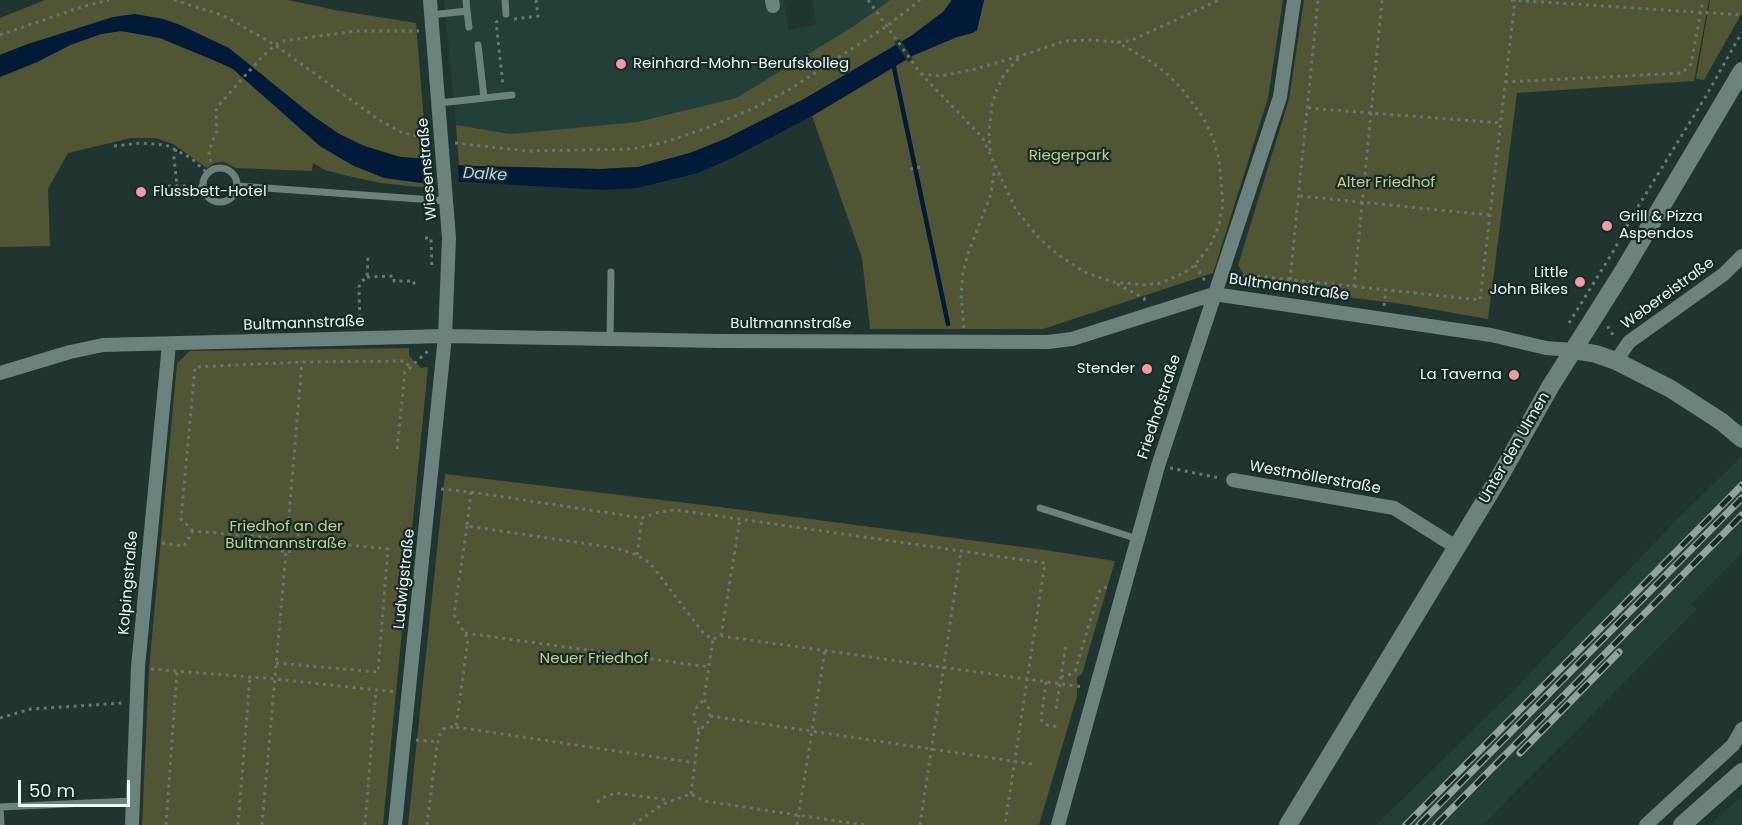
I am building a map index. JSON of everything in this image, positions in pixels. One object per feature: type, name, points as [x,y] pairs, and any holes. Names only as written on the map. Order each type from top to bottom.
[{"type":"main road","name":"Unter den Ulmen","points":[[1288,825],[1500,476],[1573,350],[1622,273],[1742,70]]},
{"type":"main road","points":[[1573,350],[1596,354],[1616,361],[1671,388],[1722,422],[1742,439]]},
{"type":"main road","points":[[1682,825],[1742,772]]},
{"type":"street","name":"Wiesenstraße","points":[[430,0],[450,238],[445,336]]},
{"type":"street","name":"Friedhofstraße","points":[[1058,825],[1158,466],[1280,97],[1294,0]]},
{"type":"street","name":"Webereistraße","points":[[1616,361],[1629,342],[1724,274],[1742,256]]},
{"type":"street","name":"Bultmannstraße","points":[[0,373],[70,352],[103,345],[445,336],[762,341],[1048,342],[1072,339],[1216,288],[1491,335],[1545,348],[1573,350]]},
{"type":"street","name":"Ludwigstraße","points":[[395,825],[445,336]]},
{"type":"street","name":"Kolpingstraße","points":[[132,825],[135,703],[169,344]]},
{"type":"street","name":"Westmöllerstraße","points":[[1233,480],[1394,508],[1456,547]]},
{"type":"street","points":[[1646,825],[1738,749],[1742,729]]},
{"type":"lane","points":[[466,0],[469,27]]},
{"type":"lane","points":[[505,0],[506,14]]},
{"type":"lane","points":[[431,15],[467,11]]},
{"type":"lane","points":[[478,45],[484,98]]},
{"type":"lane","points":[[439,103],[508,95]]},
{"type":"lane","points":[[219,167],[230,170],[237,180],[237,186],[230,199],[220,202],[206,195],[202,186],[210,171],[219,167]]},
{"type":"lane","points":[[237,186],[447,201]]},
{"type":"lane","points":[[610,339],[611,272]]},
{"type":"lane","points":[[1040,508],[1138,539]]},
{"type":"lane","points":[[1,825],[0,807],[132,801]]},
{"type":"path","points":[[0,35],[81,7],[109,0]]},
{"type":"path","points":[[174,0],[222,15],[275,45],[391,127],[403,133],[442,141],[527,151],[633,149],[665,142],[704,129],[754,108],[813,75],[887,26],[920,0]]},
{"type":"path","points":[[508,95],[496,22],[538,16],[536,0]]},
{"type":"path","points":[[868,0],[915,67],[982,138],[1016,210],[1039,238],[1057,254],[1084,272],[1113,282],[1144,298],[1149,313]]},
{"type":"path","points":[[921,74],[940,76],[1023,55],[1065,41],[1130,41],[1219,0]]},
{"type":"path","points":[[1290,280],[1318,0]]},
{"type":"path","points":[[1354,287],[1382,0]]},
{"type":"path","points":[[1216,288],[1248,275],[1480,300],[1513,0],[1742,15]]},
{"type":"path","points":[[1505,82],[1682,73],[1690,64],[1703,0]]},
{"type":"path","points":[[210,171],[209,150],[217,131],[216,111],[229,92],[275,45],[283,41],[356,31],[433,31]]},
{"type":"path","points":[[1580,305],[1742,32]]},
{"type":"path","points":[[1113,282],[1146,285],[1161,283],[1184,273],[1195,265],[1211,244],[1219,225],[1223,204],[1219,159],[1213,138],[1203,117],[1167,74],[1117,42]]},
{"type":"path","points":[[990,154],[989,134],[992,105],[997,90],[1005,73],[1023,55]]},
{"type":"path","points":[[1308,108],[1500,123]]},
{"type":"path","points":[[114,146],[142,143],[166,145],[210,171]]},
{"type":"path","points":[[176,149],[174,158],[177,186]]},
{"type":"path","points":[[965,341],[961,295],[963,272],[991,194],[995,164]]},
{"type":"path","points":[[911,169],[921,167]]},
{"type":"path","points":[[168,186],[202,186]]},
{"type":"path","points":[[1300,196],[1490,215]]},
{"type":"path","points":[[425,238],[432,238],[432,277]]},
{"type":"path","points":[[367,277],[368,256]]},
{"type":"path","points":[[361,339],[361,282],[367,277],[394,276],[394,282],[414,281],[414,287]]},
{"type":"path","points":[[352,296],[360,296]]},
{"type":"path","points":[[1605,338],[1609,330]]},
{"type":"path","points":[[397,449],[405,372],[445,336]]},
{"type":"path","points":[[274,538],[193,531],[181,519],[195,367],[302,362],[404,361],[410,367]]},
{"type":"path","points":[[288,527],[302,362]]},
{"type":"path","name":"Westmöllerstraße","points":[[1158,466],[1233,480]]},
{"type":"path","points":[[430,488],[642,518],[659,512],[676,510],[1045,563],[1005,825]]},
{"type":"path","points":[[456,728],[468,639],[454,615],[471,492]]},
{"type":"path","points":[[637,555],[642,518]]},
{"type":"path","points":[[721,636],[740,519]]},
{"type":"path","points":[[467,526],[615,548],[637,555],[650,563],[704,634],[713,639],[721,636],[1096,690]]},
{"type":"path","points":[[288,527],[294,529],[299,540],[292,551],[286,552],[279,550],[274,538],[276,532],[281,528],[288,527]]},
{"type":"path","points":[[149,543],[184,546],[193,531]]},
{"type":"path","points":[[276,663],[378,672],[388,549],[299,540]]},
{"type":"path","points":[[920,825],[961,551]]},
{"type":"path","points":[[262,825],[286,552]]},
{"type":"path","points":[[1061,677],[1075,671],[1099,592],[1108,586],[1124,590]]},
{"type":"path","points":[[465,633],[709,667]]},
{"type":"path","points":[[691,794],[699,730],[694,714],[704,699],[713,639]]},
{"type":"path","points":[[1056,709],[1066,644]]},
{"type":"path","points":[[797,825],[825,650]]},
{"type":"path","points":[[138,667],[409,693]]},
{"type":"path","points":[[166,825],[177,671]]},
{"type":"path","points":[[238,825],[250,677]]},
{"type":"path","points":[[1046,682],[1041,720],[1047,725],[1059,727]]},
{"type":"path","points":[[365,825],[376,690]]},
{"type":"path","points":[[699,730],[707,724],[710,716],[704,699]]},
{"type":"path","points":[[0,718],[31,709],[135,703]]},
{"type":"path","points":[[710,716],[1032,764]]},
{"type":"path","points":[[427,825],[438,742],[443,729],[449,727],[696,763]]},
{"type":"path","points":[[405,739],[438,742]]},
{"type":"path","points":[[597,802],[616,793],[670,800]]},
{"type":"path","points":[[633,825],[670,800],[691,794],[704,801],[864,825]]},
{"type":"shaded area","name":"Reinhard-Mohn-Berufskolleg","points":[[444,0],[784,0],[789,30],[816,24],[812,0],[890,0],[854,26],[736,98],[637,122],[509,134],[456,125]]},
{"type":"shaded area","points":[[1742,456],[1742,553],[1691,604],[1697,609],[1483,825],[1376,825],[1512,692],[1678,518]]},
{"type":"shaded area","points":[[1742,796],[1742,825],[1709,825]]},
{"type":"green space","points":[[45,0],[288,0],[416,23],[427,159],[400,157],[364,146],[339,134],[163,19],[28,44],[0,55],[0,18]]},
{"type":"green space","points":[[890,0],[952,0],[943,12],[911,36],[804,99],[725,139],[690,153],[638,167],[600,169],[459,166],[456,125],[510,134],[637,122],[736,98],[854,26]]},
{"type":"green space","name":"Riegerpark","points":[[984,0],[1283,0],[1268,98],[1213,273],[1043,329],[870,329],[862,258],[812,116],[914,55],[977,30]]},
{"type":"green space","name":"Alter Friedhof","points":[[1304,0],[1709,0],[1694,81],[1517,93],[1488,319],[1402,304],[1250,285],[1238,265],[1289,99]]},
{"type":"green space","points":[[1710,0],[1742,0],[1742,13],[1704,80],[1696,79]]},
{"type":"green space","points":[[121,31],[160,38],[233,69],[320,146],[354,166],[429,184],[431,180],[432,192],[429,188],[380,183],[344,175],[325,170],[313,163],[312,171],[236,168],[224,162],[214,163],[207,168],[173,144],[155,138],[131,138],[68,153],[48,189],[50,246],[0,247],[0,77],[70,45],[101,34]]},
{"type":"green space","name":"Friedhof an der Bultmannstraße","points":[[409,348],[409,356],[421,368],[428,367],[383,825],[142,825],[149,669],[177,363],[190,351]]},
{"type":"green space","name":"Neuer Friedhof","points":[[445,474],[720,507],[1115,561],[1082,674],[1077,677],[1077,696],[1039,825],[408,825]]},
{"type":"water","name":"Dalke","points":[[952,0],[984,0],[977,30],[914,55],[812,116],[732,158],[698,173],[637,188],[602,190],[431,180],[429,184],[384,178],[354,166],[320,146],[233,69],[160,38],[139,34],[121,31],[101,34],[70,45],[0,77],[0,55],[113,17],[135,14],[178,24],[229,48],[313,116],[339,134],[364,146],[400,157],[427,159],[430,163],[471,166],[600,169],[638,167],[690,153],[725,139],[804,99],[911,36],[943,12]]},
{"type":"pier","points":[[900,39],[913,59],[908,62],[894,42]]},
{"type":"pier","points":[[429,162],[458,164],[459,183],[432,182]]},
{"type":"waterway","points":[[893,63],[948,324]]},
{"type":"railway","points":[[1406,825],[1742,485]]},
{"type":"railway","points":[[1419,825],[1742,498]]},
{"type":"railway","points":[[1436,825],[1742,515]]},
{"type":"railway","points":[[1520,753],[1619,652]]},
{"type":"place","name":"Reinhard-Mohn-Berufskolleg","points":[[621,64]]},
{"type":"place","name":"Flussbett-Hotel","points":[[141,192]]},
{"type":"place","name":"Grill & Pizza Aspendos","points":[[1607,226]]},
{"type":"place","name":"Little John Bikes","points":[[1580,282]]},
{"type":"place","name":"Stender","points":[[1147,369]]},
{"type":"place","name":"La Taverna","points":[[1514,375]]}]
